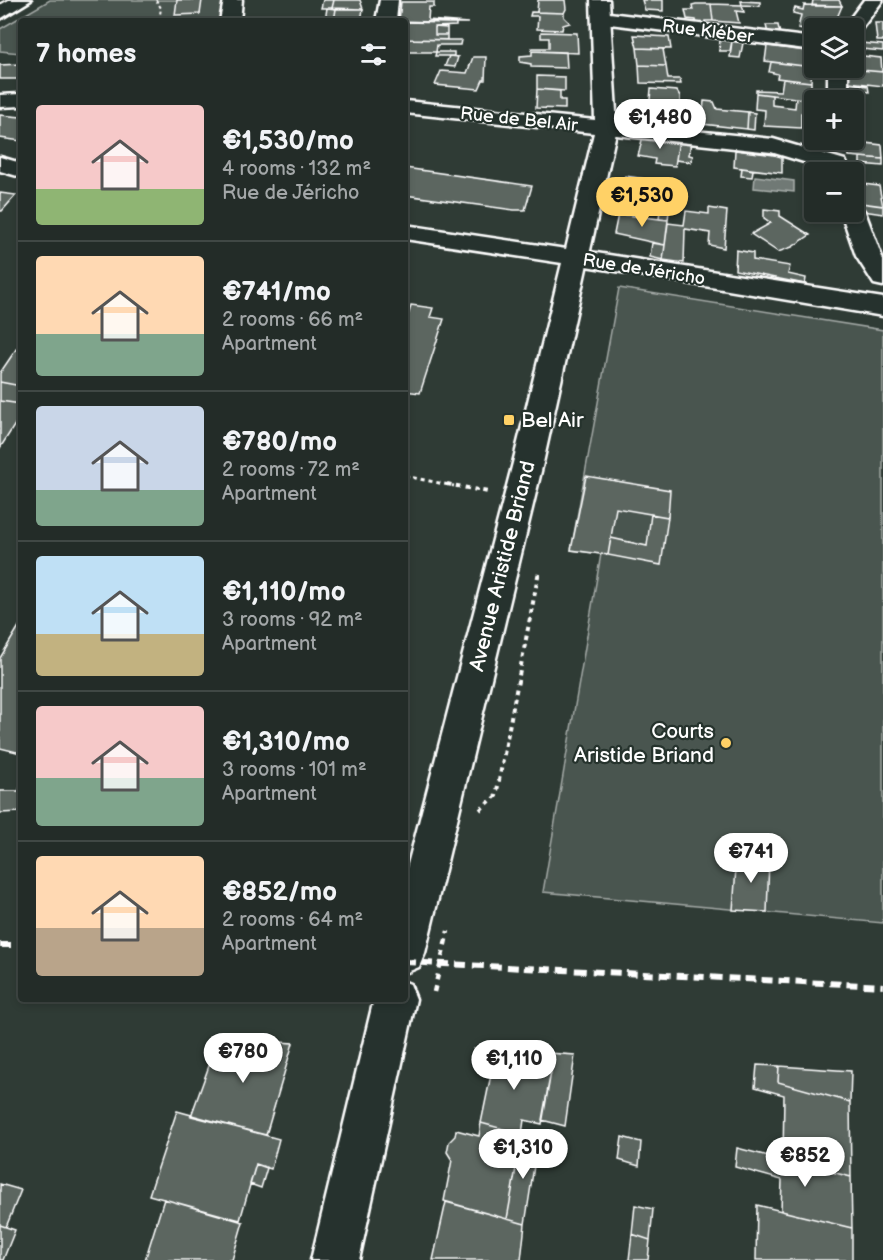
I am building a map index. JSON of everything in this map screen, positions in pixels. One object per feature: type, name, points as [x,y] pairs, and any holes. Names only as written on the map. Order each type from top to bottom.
[{"type":"street","points":[[0,13],[22,0]]},
{"type":"street","points":[[230,18],[233,0]]},
{"type":"street","points":[[386,18],[389,0]]},
{"type":"street","points":[[860,18],[874,0]]},
{"type":"street","name":"Rue Kléber","points":[[601,9],[804,42]]},
{"type":"street","name":"Avenue Aristide Briand","points":[[408,940],[519,498],[606,128],[601,9]]},
{"type":"street","points":[[0,101],[18,100]]},
{"type":"street","name":"Rue de Bel Air","points":[[408,107],[773,146],[818,162]]},
{"type":"street","points":[[0,164],[18,169]]},
{"type":"street","points":[[856,222],[868,256],[883,278]]},
{"type":"street","name":"Rue de Jéricho","points":[[408,232],[883,307]]},
{"type":"street","points":[[335,1260],[394,1002]]},
{"type":"path","points":[[156,0],[161,8],[159,18]]},
{"type":"path","points":[[408,477],[519,498]]},
{"type":"path","points":[[434,992],[448,931]]},
{"type":"shaded area","points":[[50,0],[233,0],[230,18],[19,18]]},
{"type":"shaded area","points":[[18,19],[18,53],[0,51],[0,29]]},
{"type":"shaded area","points":[[755,176],[794,181],[794,192],[754,188]]},
{"type":"shaded area","name":"Courts Aristide Briand","points":[[619,288],[883,330],[883,923],[543,892],[601,554],[571,550]]},
{"type":"building","points":[[177,0],[202,0],[200,14],[175,15]]},
{"type":"building","points":[[323,0],[334,0],[332,8],[321,8]]},
{"type":"building","points":[[334,0],[360,0],[363,9],[332,8]]},
{"type":"building","points":[[538,0],[565,0],[566,9],[564,13],[537,12]]},
{"type":"building","points":[[642,0],[663,0],[663,11],[645,10]]},
{"type":"building","points":[[813,0],[839,0],[842,6],[812,6]]},
{"type":"building","points":[[741,1],[760,2],[760,6],[742,5]]},
{"type":"building","points":[[401,2],[434,2],[434,7],[429,7],[428,20],[468,23],[408,21],[408,18],[399,18]]},
{"type":"building","points":[[711,4],[713,21],[705,21],[706,26],[697,25],[696,20],[687,19],[685,10],[693,10],[692,5]]},
{"type":"building","points":[[711,4],[742,5],[744,12],[736,11],[739,23],[713,21]]},
{"type":"building","points":[[804,5],[842,6],[837,18],[804,18],[804,29],[798,28],[801,15],[793,13],[795,8],[803,10]]},
{"type":"building","points":[[327,8],[336,9],[334,18],[325,18]]},
{"type":"building","points":[[336,9],[363,9],[362,18],[334,18]]},
{"type":"building","points":[[531,12],[564,13],[564,17],[570,23],[563,25],[562,30],[537,29],[538,16],[530,16]]},
{"type":"building","points":[[408,22],[456,23],[456,26],[435,27],[435,35],[447,35],[447,40],[408,39]]},
{"type":"building","points":[[875,23],[883,23],[883,41],[877,41]]},
{"type":"building","points":[[766,25],[778,25],[780,34],[768,34]]},
{"type":"building","points":[[435,27],[447,28],[447,35],[435,35]]},
{"type":"building","points":[[541,32],[577,33],[578,53],[532,51],[532,48],[549,48],[549,38],[541,38]]},
{"type":"building","points":[[634,35],[669,37],[671,49],[637,48]]},
{"type":"building","points":[[408,39],[461,40],[460,45],[437,45],[436,52],[408,52]]},
{"type":"building","points":[[720,40],[732,41],[730,51],[719,51]]},
{"type":"building","points":[[732,41],[743,43],[740,58],[730,57]]},
{"type":"building","points":[[864,43],[883,45],[883,51],[864,49]]},
{"type":"building","points":[[767,46],[804,51],[804,66],[765,61]]},
{"type":"building","points":[[637,48],[663,49],[666,66],[639,65]]},
{"type":"building","points":[[532,51],[566,52],[567,68],[531,67],[531,64],[520,62],[520,56],[532,55]]},
{"type":"building","points":[[436,52],[454,52],[454,56],[435,56]]},
{"type":"building","points":[[449,56],[458,57],[455,67],[445,66]]},
{"type":"building","points":[[864,56],[881,58],[882,72],[864,70]]},
{"type":"building","points":[[473,57],[486,57],[485,80],[479,89],[435,85],[441,71],[467,73]]},
{"type":"building","points":[[771,62],[804,66],[804,78],[811,78],[811,82],[777,78],[778,74],[769,72]]},
{"type":"building","points":[[18,64],[18,79],[0,79],[0,65]]},
{"type":"building","points":[[639,65],[666,66],[668,79],[680,79],[681,84],[640,83]]},
{"type":"building","points":[[864,70],[883,72],[883,86],[849,82],[849,78],[864,78]]},
{"type":"building","points":[[537,76],[565,77],[565,91],[537,89]]},
{"type":"building","points":[[783,79],[811,82],[811,90],[804,90],[804,99],[756,93],[756,90],[781,91]]},
{"type":"building","points":[[849,83],[868,86],[869,92],[864,90],[849,90]]},
{"type":"building","points":[[537,89],[560,91],[560,100],[565,100],[565,109],[536,108]]},
{"type":"building","points":[[651,89],[677,91],[680,96],[680,112],[652,113],[649,110]]},
{"type":"building","points":[[756,93],[772,95],[772,105],[795,108],[796,98],[804,99],[801,128],[764,126],[765,110],[755,109]]},
{"type":"building","points":[[704,101],[714,102],[717,109],[748,112],[747,129],[702,124]]},
{"type":"building","points":[[748,112],[755,113],[754,130],[747,129]]},
{"type":"building","points":[[0,115],[18,117],[18,141],[0,138]]},
{"type":"building","points":[[643,136],[679,140],[675,166],[654,164],[655,159],[638,156]]},
{"type":"building","points":[[679,140],[691,142],[689,155],[693,156],[691,162],[676,160]]},
{"type":"building","points":[[864,143],[882,145],[883,159],[849,156],[849,150],[864,150]]},
{"type":"building","points":[[735,150],[782,156],[782,173],[734,167]]},
{"type":"building","points":[[860,157],[883,159],[883,166],[864,164],[864,162],[860,162]]},
{"type":"building","points":[[408,168],[532,186],[525,210],[408,195]]},
{"type":"building","points":[[742,168],[753,170],[752,177],[741,176]]},
{"type":"building","points":[[625,176],[673,183],[672,192],[656,190],[654,203],[621,198]]},
{"type":"building","points":[[864,184],[879,186],[883,206],[864,203]]},
{"type":"building","points":[[0,193],[16,195],[2,211],[0,211]]},
{"type":"building","points":[[864,203],[883,206],[883,214],[864,211]]},
{"type":"building","points":[[634,207],[645,208],[643,217],[633,216]]},
{"type":"building","points":[[709,208],[727,211],[724,248],[709,245],[710,233],[685,229],[684,263],[663,260],[668,223],[684,225],[686,211],[709,214]]},
{"type":"building","points":[[764,209],[780,211],[780,216],[810,235],[792,247],[778,252],[751,234],[771,223],[764,218]]},
{"type":"building","points":[[660,210],[669,211],[668,220],[659,219]]},
{"type":"building","points":[[618,214],[668,220],[665,245],[614,234]]},
{"type":"building","points":[[652,243],[665,245],[663,260],[650,257]]},
{"type":"building","points":[[736,250],[753,253],[753,260],[790,266],[788,274],[806,278],[805,284],[735,270]]},
{"type":"building","points":[[411,305],[433,308],[430,317],[444,319],[420,393],[408,391]]},
{"type":"building","points":[[18,346],[18,385],[0,382],[0,373]]},
{"type":"building","points":[[0,382],[18,385],[18,404],[0,401]]},
{"type":"building","points":[[0,401],[18,404],[18,420],[0,448]]},
{"type":"building","points":[[586,476],[670,490],[668,517],[616,508],[608,555],[571,550]]},
{"type":"building","points":[[651,514],[668,517],[661,565],[608,555],[611,538],[647,546]]},
{"type":"building","points":[[18,628],[18,752],[0,748],[0,658]]},
{"type":"building","points":[[0,791],[18,791],[18,812],[0,813]]},
{"type":"building","points":[[737,854],[769,861],[767,912],[733,910]]},
{"type":"building","points":[[219,1038],[293,1043],[266,1135],[191,1116]]},
{"type":"building","points":[[474,1049],[495,1051],[552,1066],[542,1124],[524,1120],[522,1134],[481,1123],[493,1065],[472,1059]]},
{"type":"building","points":[[521,1051],[575,1055],[565,1126],[542,1120],[552,1066],[520,1058]]},
{"type":"building","points":[[757,1065],[779,1066],[778,1082],[850,1102],[851,1177],[783,1159],[784,1095],[755,1087]]},
{"type":"building","points":[[779,1066],[851,1071],[850,1102],[778,1082]]},
{"type":"building","points":[[177,1111],[279,1139],[271,1169],[256,1164],[240,1220],[149,1195]]},
{"type":"building","points":[[481,1123],[522,1134],[507,1219],[444,1201],[452,1160],[447,1152],[449,1142],[455,1136],[456,1130],[479,1136]]},
{"type":"building","points":[[522,1134],[538,1140],[525,1224],[507,1219]]},
{"type":"building","points":[[622,1137],[641,1142],[639,1166],[619,1160]]},
{"type":"building","points":[[737,1148],[851,1177],[852,1228],[781,1211],[782,1180],[735,1167]]},
{"type":"building","points":[[256,1164],[267,1168],[261,1188],[250,1184]]},
{"type":"building","points":[[0,1184],[21,1190],[6,1227],[0,1225]]},
{"type":"building","points":[[164,1199],[243,1222],[232,1260],[145,1260]]},
{"type":"building","points":[[446,1202],[525,1224],[521,1260],[433,1260]]},
{"type":"building","points":[[635,1205],[653,1209],[650,1240],[632,1234]]},
{"type":"building","points":[[757,1205],[852,1228],[852,1260],[756,1260]]},
{"type":"building","points":[[0,1225],[15,1230],[3,1260],[0,1260]]},
{"type":"building","points":[[632,1234],[650,1240],[648,1260],[629,1260]]},
{"type":"railway","points":[[0,945],[18,945]]},
{"type":"railway","points":[[408,962],[883,986]]},
{"type":"place","name":"Bel Air","points":[[509,420]]},
{"type":"place","name":"Courts Aristide Briand","points":[[726,743]]}]
